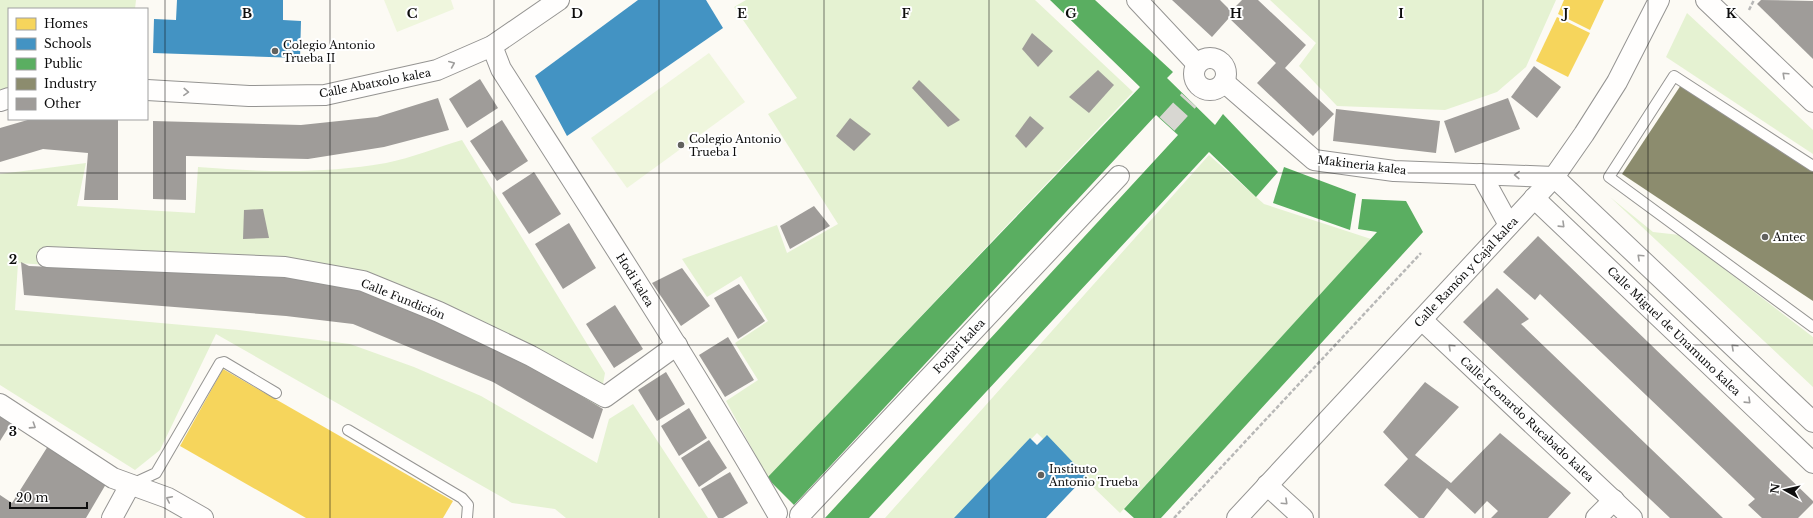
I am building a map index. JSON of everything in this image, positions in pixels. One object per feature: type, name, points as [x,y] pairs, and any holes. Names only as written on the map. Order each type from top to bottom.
[{"type":"street","name":"Calle Abatxolo kalea","points":[[148,90],[248,96],[325,95],[437,70],[492,46],[559,0]]},
{"type":"street","points":[[1137,0],[1197,64]]},
{"type":"street","name":"Calle Ramón y Cajal kalea","points":[[1237,518],[1554,177],[1584,134],[1617,82],[1659,0]]},
{"type":"street","points":[[1706,0],[1813,102]]},
{"type":"street","name":"Hodi kalea","points":[[492,46],[501,69],[739,446],[774,516]]},
{"type":"street","points":[[1211,57],[1221,62],[1226,71],[1224,82],[1221,86],[1212,90],[1195,94],[1197,84],[1194,74],[1197,64],[1201,60],[1211,57]]},
{"type":"street","name":"Makineria kalea","points":[[1224,82],[1314,160],[1394,171],[1554,177]]},
{"type":"street","points":[[1481,174],[1509,225]]},
{"type":"street","name":"Forjari kalea","points":[[801,517],[1119,176]]},
{"type":"street","points":[[1554,177],[1813,422]]},
{"type":"street","name":"Calle Miguel de Unamuno kalea","points":[[1534,198],[1813,463]]},
{"type":"street","name":"Calle Fundición","points":[[47,257],[285,267],[363,281],[439,312],[531,356],[605,397],[677,346]]},
{"type":"street","name":"Calle Leonardo Rucabado kalea","points":[[1422,320],[1632,518]]},
{"type":"street","points":[[0,404],[113,478],[168,498],[204,518]]},
{"type":"street","points":[[112,518],[130,485]]},
{"type":"street","points":[[1267,485],[1303,518]]},
{"type":"street","points":[[1596,518],[1614,500]]},
{"type":"street","points":[[774,516],[789,511],[801,517]]},
{"type":"lane","points":[[1813,166],[1674,76],[1609,178],[1813,327]]},
{"type":"lane","points":[[130,485],[156,473],[220,363],[224,362],[276,393]]},
{"type":"lane","points":[[348,430],[462,498],[468,506],[467,518]]},
{"type":"path","points":[[1174,518],[1421,254]]},
{"type":"green space","points":[[0,0],[136,0],[135,8],[8,8],[8,87],[0,91]]},
{"type":"green space","points":[[384,0],[451,0],[454,9],[397,32]]},
{"type":"green space","points":[[746,0],[1035,0],[1133,92],[768,478],[726,401],[758,380],[735,343],[768,321],[741,276],[707,297],[682,259],[777,225],[787,253],[838,224],[768,114],[797,98],[734,7]]},
{"type":"green space","points":[[1270,0],[1556,0],[1526,67],[1497,92],[1445,110],[1337,106],[1299,66],[1316,43]]},
{"type":"green space","points":[[1687,13],[1813,130],[1813,154],[1666,57]]},
{"type":"green space","points":[[709,53],[745,102],[627,188],[591,138]]},
{"type":"green space","points":[[462,140],[605,373],[599,407],[355,287],[284,277],[123,270],[18,263],[15,310],[239,330],[350,344],[414,367],[481,396],[597,463],[609,419],[633,404],[708,518],[566,518],[555,509],[512,503],[216,334],[160,450],[135,470],[0,385],[0,174],[86,163],[77,206],[195,213],[198,167],[292,171],[363,167],[396,161]]},
{"type":"green space","points":[[1209,155],[1264,204],[1371,239],[1120,513],[1037,433],[957,518],[885,518]]},
{"type":"green space","points":[[1610,197],[1653,232],[1680,235],[1813,337],[1813,387]]},
{"type":"building: Homes","points":[[1564,0],[1604,0],[1590,30],[1558,14]]},
{"type":"building: Homes","points":[[1557,17],[1590,33],[1568,77],[1536,61]]},
{"type":"building: Homes","points":[[223,369],[453,501],[443,518],[306,518],[180,446]]},
{"type":"building: Schools","points":[[177,0],[283,0],[283,20],[301,21],[300,58],[153,53],[154,19],[176,20]]},
{"type":"building: Schools","points":[[638,0],[706,0],[723,28],[567,136],[535,76]]},
{"type":"building: Schools","name":"Instituto Antonio Trueba","points":[[1047,435],[1086,476],[1046,518],[954,518],[1030,438],[1037,445]]},
{"type":"building: Public","points":[[1050,0],[1095,0],[1173,72],[1167,78],[1215,125],[1223,114],[1278,172],[1256,197],[1209,152],[869,518],[825,518],[1178,135],[1156,115],[794,505],[767,478],[1140,87]]},
{"type":"building: Public","points":[[1284,167],[1356,194],[1350,230],[1273,203]]},
{"type":"building: Public","points":[[1362,199],[1406,201],[1423,232],[1161,518],[1134,518],[1124,509],[1377,232],[1358,229]]},
{"type":"building: Industry","name":"Antec","points":[[1681,85],[1813,172],[1813,301],[1622,174]]},
{"type":"building: Other","points":[[1172,0],[1220,0],[1231,11],[1242,0],[1258,0],[1306,45],[1285,68],[1334,114],[1313,136],[1257,83],[1276,63],[1229,18],[1212,37]]},
{"type":"building: Other","points":[[1761,0],[1813,1],[1813,59],[1757,4]]},
{"type":"building: Other","points":[[1032,33],[1053,51],[1038,67],[1022,49]]},
{"type":"building: Other","points":[[1534,66],[1561,87],[1537,118],[1511,97]]},
{"type":"building: Other","points":[[1098,70],[1114,85],[1089,113],[1069,97]]},
{"type":"building: Other","points":[[480,79],[498,108],[467,128],[449,99]]},
{"type":"building: Other","points":[[919,80],[960,120],[948,127],[912,88]]},
{"type":"building: Other","points":[[438,98],[449,130],[384,147],[308,159],[186,156],[186,200],[153,199],[153,121],[301,125],[377,117]]},
{"type":"building: Other","points":[[1508,98],[1520,129],[1455,153],[1444,121]]},
{"type":"building: Other","points":[[1336,109],[1440,121],[1436,153],[1333,141]]},
{"type":"building: Other","points":[[1030,116],[1044,128],[1026,148],[1015,136]]},
{"type":"building: Other","points":[[850,118],[871,134],[854,151],[836,136]]},
{"type":"building: Other","points":[[28,120],[118,120],[118,200],[84,200],[88,153],[43,149],[0,162],[0,128]]},
{"type":"building: Other","points":[[502,120],[528,161],[497,181],[470,141]]},
{"type":"building: Other","points":[[534,172],[561,214],[529,234],[502,193]]},
{"type":"building: Other","points":[[814,206],[830,226],[790,249],[780,226]]},
{"type":"building: Other","points":[[263,209],[269,238],[243,239],[244,210]]},
{"type":"building: Other","points":[[569,223],[596,268],[563,289],[535,244]]},
{"type":"building: Other","points":[[1538,236],[1813,501],[1813,503],[1798,518],[1762,518],[1748,505],[1755,499],[1540,294],[1535,300],[1503,272]]},
{"type":"building: Other","points":[[21,262],[29,266],[283,277],[362,288],[500,347],[603,409],[593,439],[493,382],[353,324],[286,316],[24,295]]},
{"type":"building: Other","points":[[682,268],[710,306],[681,326],[652,283]]},
{"type":"building: Other","points":[[739,284],[765,321],[738,339],[714,298]]},
{"type":"building: Other","points":[[1497,288],[1529,319],[1521,324],[1723,518],[1670,518],[1463,322]]},
{"type":"building: Other","points":[[615,305],[643,349],[614,368],[586,324]]},
{"type":"building: Other","points":[[728,337],[754,380],[725,397],[699,355]]},
{"type":"building: Other","points":[[666,372],[685,404],[657,421],[638,390]]},
{"type":"building: Other","points":[[1425,382],[1459,407],[1415,455],[1451,483],[1500,433],[1571,493],[1548,518],[1491,518],[1498,511],[1487,501],[1475,514],[1447,488],[1424,518],[1419,518],[1384,485],[1408,459],[1383,432]]},
{"type":"building: Other","points":[[0,407],[15,417],[0,441]]},
{"type":"building: Other","points":[[689,408],[707,438],[679,456],[661,426]]},
{"type":"building: Other","points":[[709,440],[727,468],[699,487],[681,458]]},
{"type":"building: Other","points":[[48,446],[106,484],[86,518],[0,518],[0,495],[12,503]]},
{"type":"building: Other","points":[[730,472],[748,503],[723,518],[718,518],[701,489]]},
{"type":"tunnel","points":[[1167,124],[1189,100]]},
{"type":"place","name":"Colegio Antonio Trueba II","points":[[275,51]]},
{"type":"place","name":"Colegio Antonio Trueba I","points":[[681,145]]},
{"type":"place","name":"Antec","points":[[1765,237]]},
{"type":"place","name":"Instituto Antonio Trueba","points":[[1041,475]]}]
